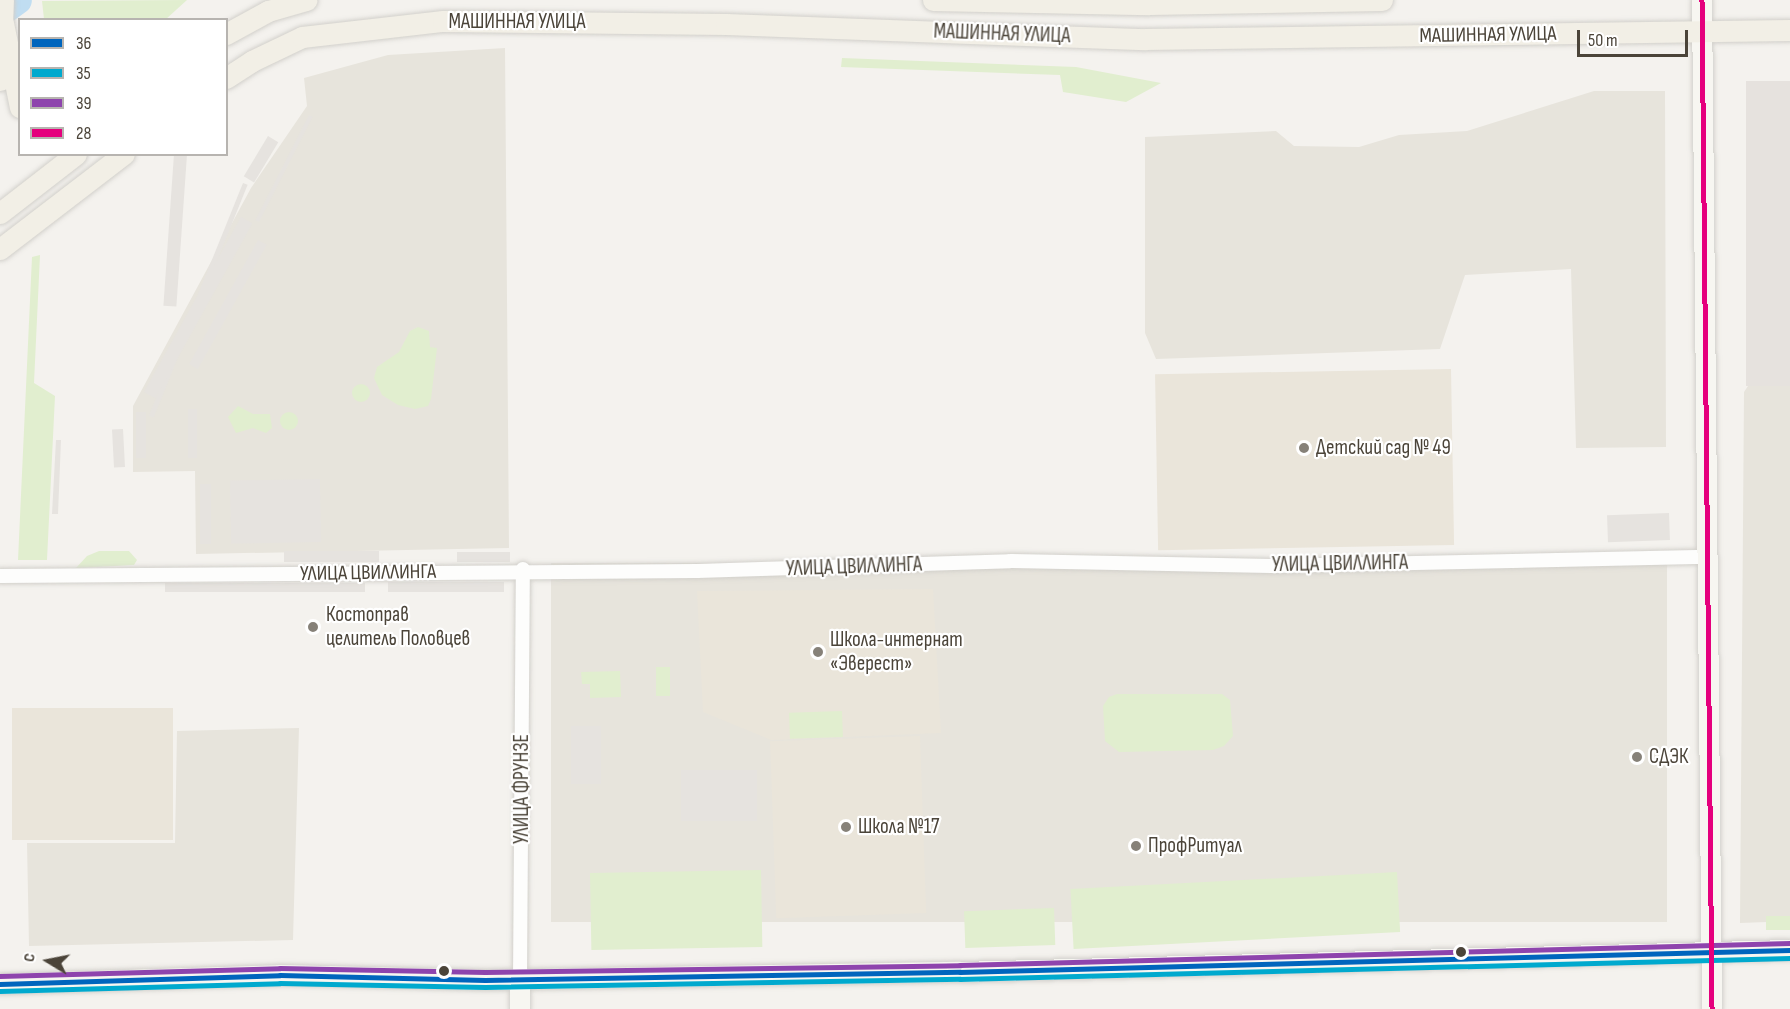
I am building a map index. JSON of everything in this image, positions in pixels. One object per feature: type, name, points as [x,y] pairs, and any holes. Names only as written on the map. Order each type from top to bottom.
[{"type":"main road","points":[[3,0],[3,23],[12,93]]},
{"type":"main road","points":[[228,33],[268,11],[306,0]]},
{"type":"main road","name":"МАШИННАЯ УЛИЦА","points":[[933,0],[1042,2],[1382,0]]},
{"type":"main road","points":[[1702,0],[1712,1009]]},
{"type":"main road","name":"МАШИННАЯ УЛИЦА","points":[[228,77],[252,61],[302,38],[443,21],[738,24],[1145,39],[1790,30]]},
{"type":"main road","points":[[0,213],[73,156]]},
{"type":"main road","points":[[0,249],[121,156]]},
{"type":"main road","points":[[0,984],[302,975],[520,979],[1239,966],[1790,950]]},
{"type":"main road","name":"УЛИЦА ФРУНЗЕ","points":[[520,979],[520,1009]]},
{"type":"street","name":"УЛИЦА ЦВИЛЛИНГА","points":[[0,576],[225,576],[523,570],[887,567],[1010,561],[1271,566],[1708,557]]},
{"type":"street","name":"УЛИЦА ФРУНЗЕ","points":[[520,979],[523,570]]},
{"type":"shaded area","points":[[505,48],[509,548],[196,554],[195,471],[133,472],[133,406],[251,188],[307,106],[304,78],[388,55]]},
{"type":"shaded area","points":[[1746,81],[1790,81],[1790,386],[1746,386]]},
{"type":"shaded area","points":[[1594,91],[1665,91],[1666,447],[1576,448],[1571,269],[1465,275],[1440,349],[1156,359],[1145,333],[1145,137],[1276,131],[1294,146],[1359,147],[1399,135],[1467,131]]},
{"type":"shaded area","points":[[309,115],[313,117],[259,222],[255,220]]},
{"type":"shaded area","points":[[268,136],[278,142],[254,182],[244,176]]},
{"type":"shaded area","points":[[174,156],[187,156],[176,307],[163,306]]},
{"type":"shaded area","points":[[243,183],[248,185],[154,418],[149,416]]},
{"type":"shaded area","points":[[241,217],[252,223],[155,398],[144,392]]},
{"type":"shaded area","points":[[258,240],[267,245],[198,369],[189,364]]},
{"type":"shaded area","name":"Детский сад № 49","points":[[1451,369],[1454,545],[1158,550],[1155,374]]},
{"type":"shaded area","points":[[1790,385],[1790,921],[1740,923],[1744,392],[1748,386]]},
{"type":"shaded area","points":[[188,409],[197,409],[197,458],[188,458]]},
{"type":"shaded area","points":[[136,412],[146,412],[146,458],[136,458]]},
{"type":"shaded area","points":[[123,429],[125,467],[114,468],[112,430]]},
{"type":"shaded area","points":[[56,440],[61,440],[58,514],[52,514]]},
{"type":"shaded area","points":[[320,479],[321,542],[231,544],[230,481]]},
{"type":"shaded area","points":[[200,484],[211,484],[211,544],[200,544]]},
{"type":"shaded area","points":[[1669,513],[1670,540],[1608,542],[1607,515]]},
{"type":"shaded area","points":[[284,551],[379,551],[379,562],[284,562]]},
{"type":"shaded area","points":[[457,552],[510,552],[510,562],[457,562]]},
{"type":"shaded area","points":[[551,563],[1667,563],[1667,922],[551,922]]},
{"type":"shaded area","points":[[388,582],[504,582],[504,592],[388,592]]},
{"type":"shaded area","points":[[165,583],[365,583],[365,592],[165,592]]},
{"type":"shaded area","name":"Школа-интернат «Эверест»","points":[[933,589],[941,733],[771,740],[703,712],[697,591]]},
{"type":"shaded area","points":[[12,708],[173,708],[173,840],[12,840]]},
{"type":"shaded area","points":[[571,726],[601,726],[601,784],[571,784]]},
{"type":"shaded area","points":[[299,728],[293,940],[29,946],[27,843],[175,843],[177,731]]},
{"type":"shaded area","name":"Школа №17","points":[[920,736],[926,913],[776,918],[770,741]]},
{"type":"shaded area","points":[[681,770],[757,770],[757,821],[681,821]]},
{"type":"green space","points":[[187,0],[167,18],[44,18],[42,1]]},
{"type":"green space","points":[[842,58],[1076,67],[1161,83],[1126,102],[1063,92],[1060,75],[841,67]]},
{"type":"green space","points":[[40,255],[34,383],[55,396],[47,560],[18,560],[32,257]]},
{"type":"green space","points":[[418,327],[429,331],[430,347],[437,348],[431,399],[428,406],[415,409],[398,405],[382,395],[374,378],[377,367],[399,352],[410,331]]},
{"type":"green space","points":[[361,384],[367,387],[370,393],[367,399],[361,402],[355,399],[352,393],[355,387]]},
{"type":"green space","points":[[238,406],[253,414],[270,414],[272,428],[266,433],[253,428],[236,433],[228,417]]},
{"type":"green space","points":[[289,412],[295,415],[298,421],[295,427],[289,430],[283,427],[280,421],[283,415]]},
{"type":"green space","points":[[99,551],[129,551],[137,560],[134,565],[76,568],[87,556]]},
{"type":"green space","points":[[656,667],[670,667],[670,696],[656,696]]},
{"type":"green space","points":[[620,671],[621,697],[590,698],[590,684],[582,684],[581,672]]},
{"type":"green space","points":[[1117,694],[1222,694],[1230,700],[1233,736],[1224,746],[1213,750],[1119,752],[1105,741],[1103,706],[1109,697]]},
{"type":"green space","points":[[842,711],[843,737],[790,739],[789,713]]},
{"type":"green space","points":[[761,870],[762,947],[591,950],[590,873]]},
{"type":"green space","points":[[1397,872],[1400,932],[1074,949],[1070,889]]},
{"type":"green space","points":[[1054,908],[1055,945],[965,948],[964,911]]},
{"type":"green space","points":[[1766,916],[1790,916],[1790,930],[1766,930]]},
{"type":"waterway","points":[[0,13],[18,0]]},
{"type":"transit line","name":"28","points":[[1702,0],[1712,1009]]},
{"type":"transit line","name":"39","points":[[0,976],[280,968],[485,972],[960,965],[1790,943]]},
{"type":"transit line","name":"36","points":[[0,984],[280,975],[485,980],[960,972],[1790,950]]},
{"type":"transit line","name":"35","points":[[0,991],[280,983],[485,987],[960,979],[1790,958]]},
{"type":"place","name":"Детский сад № 49","points":[[1304,448]]},
{"type":"place","name":"Костоправ целитель Половцев","points":[[313,627]]},
{"type":"place","name":"Школа-интернат «Эверест»","points":[[818,652]]},
{"type":"place","name":"СДЭК","points":[[1637,757]]},
{"type":"place","name":"Школа №17","points":[[846,827]]},
{"type":"place","name":"ПрофРитуал","points":[[1136,846]]}]
